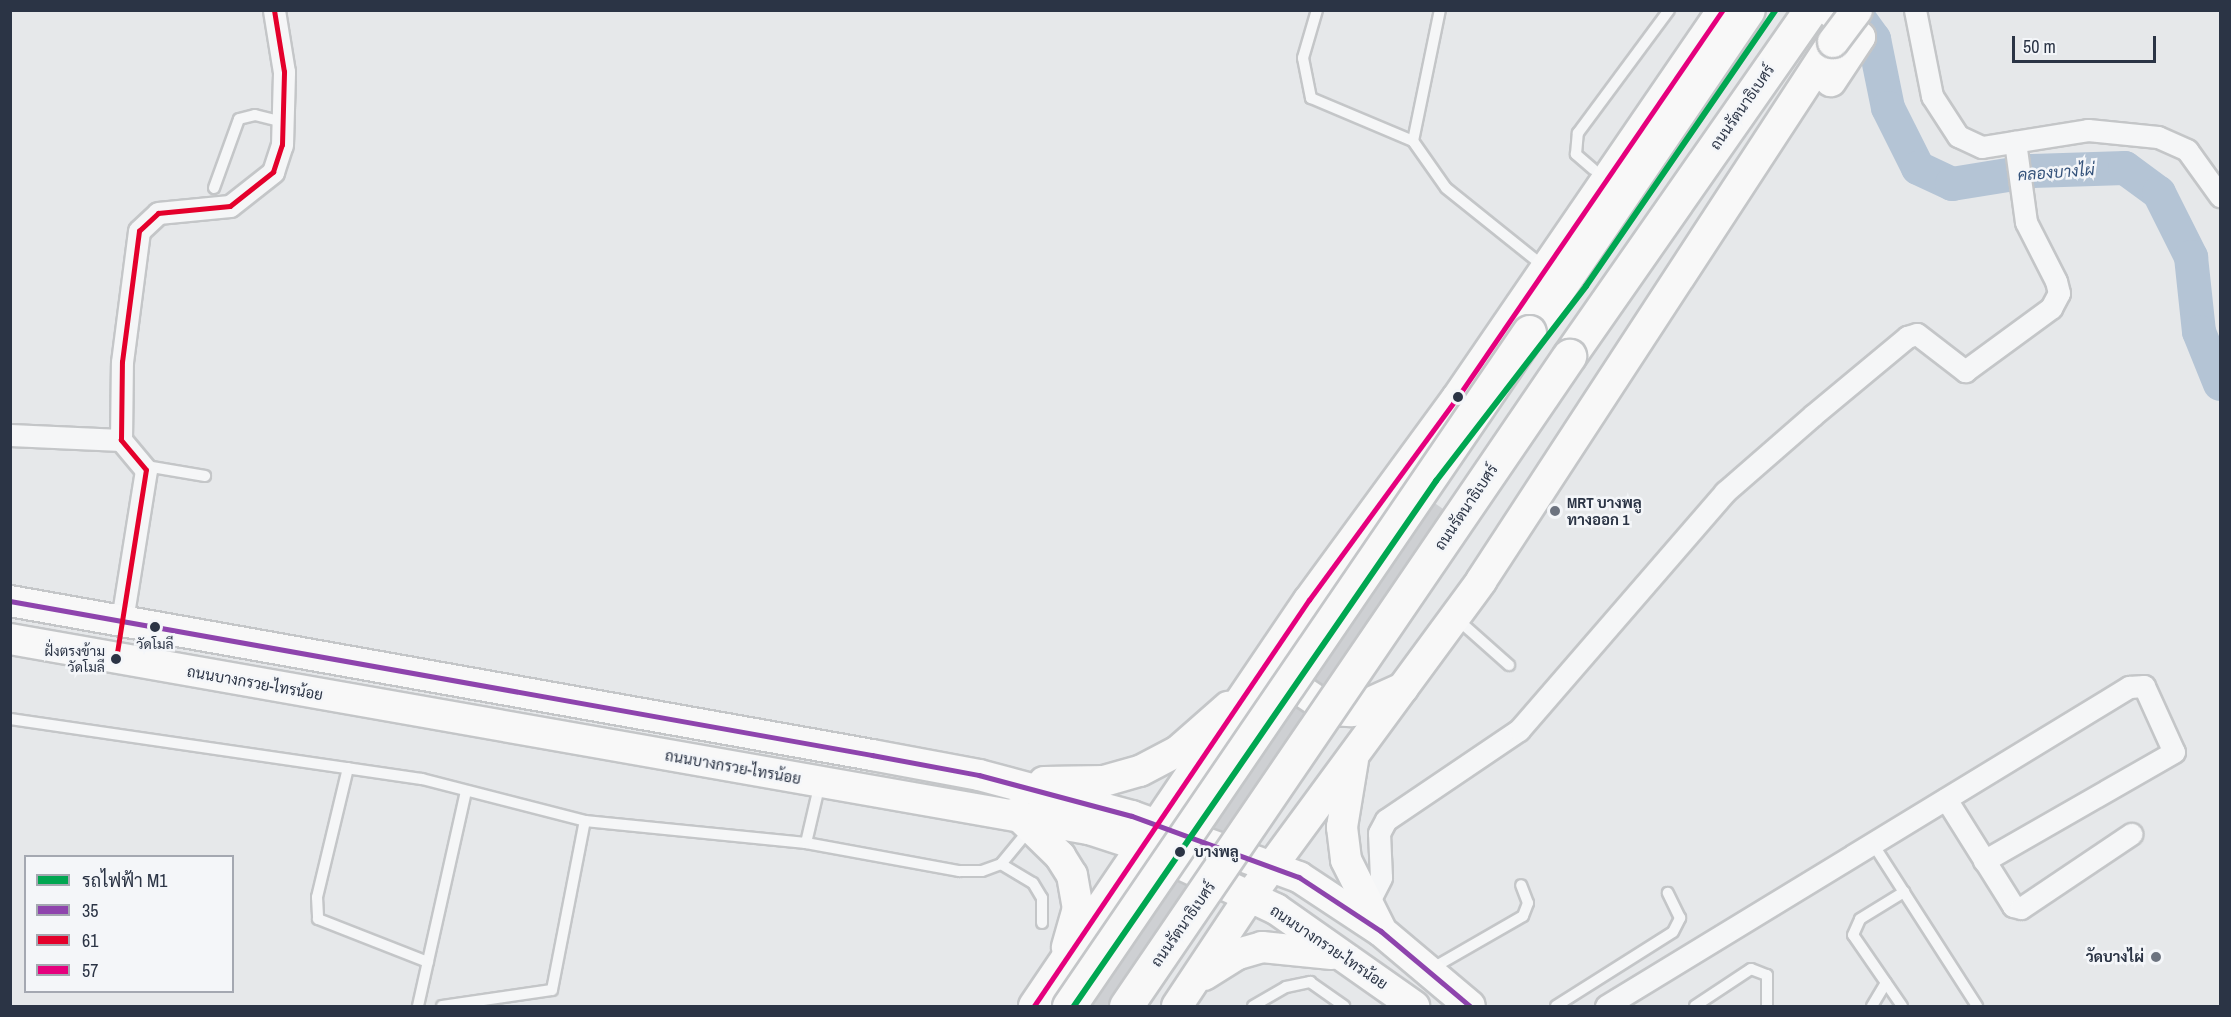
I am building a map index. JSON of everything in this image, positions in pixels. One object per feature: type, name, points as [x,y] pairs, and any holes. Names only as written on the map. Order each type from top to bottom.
[{"type":"main road","points":[[1554,256],[1554,224],[1704,10]]},
{"type":"main road","points":[[1033,1006],[1262,676],[1296,620],[1554,256],[1723,10]]},
{"type":"main road","points":[[1069,1006],[1748,10]]},
{"type":"main road","points":[[1659,313],[1680,306],[1860,38],[1829,10]]},
{"type":"main road","points":[[1184,995],[1250,896],[1456,618],[1659,313],[1833,42],[1857,10]]},
{"type":"main road","name":"ถนนรัตนาธิเบศร์","points":[[1126,1006],[1569,356],[1810,11]]},
{"type":"main road","name":"ถนนบางกรวย-ไทรน้อย","points":[[10,601],[979,775],[1152,836],[1274,865],[1355,906]]},
{"type":"main road","points":[[116,659],[122,620]]},
{"type":"main road","points":[[1296,620],[1286,642],[1286,664],[1305,696],[1330,710],[1352,711],[1408,685]]},
{"type":"main road","name":"ถนนบางกรวย-ไทรน้อย","points":[[10,639],[820,783],[1023,822],[1152,836],[1250,896],[1414,1006]]},
{"type":"main road","points":[[979,775],[1067,785],[1140,771],[1178,751],[1262,676]]},
{"type":"main road","points":[[1354,758],[1342,827],[1355,906],[1381,931],[1431,970],[1470,1006]]},
{"type":"main road","points":[[1023,822],[1060,856],[1072,875],[1078,908],[1070,941],[1033,1006]]},
{"type":"main road","points":[[1184,995],[1238,954],[1262,947],[1330,948],[1355,906]]},
{"type":"street","points":[[121,440],[122,362],[141,226],[158,213],[213,209],[241,198],[273,172],[283,122],[284,72],[274,10]]},
{"type":"street","points":[[1915,10],[1932,96],[1958,136],[1982,147],[2017,150],[2088,130],[2158,137],[2187,150],[2220,196]]},
{"type":"street","points":[[1355,906],[1381,877],[1379,833],[1386,820],[1520,730],[1734,484],[1907,337],[1917,334],[1965,371],[2051,308],[2059,293],[2056,281],[2026,222],[2017,150]]},
{"type":"street","points":[[10,435],[121,440],[146,466],[122,620]]},
{"type":"street","points":[[1606,1006],[2129,687],[2144,686],[2174,752],[1984,861]]},
{"type":"street","points":[[1946,799],[2013,906],[2021,908],[2132,834]]},
{"type":"lane","points":[[1317,10],[1303,58],[1311,98],[1413,141],[1446,188],[1554,256]]},
{"type":"lane","points":[[1413,141],[1440,10]]},
{"type":"lane","points":[[1593,169],[1576,154],[1578,133],[1669,10]]},
{"type":"lane","points":[[214,188],[239,119],[255,115],[283,122]]},
{"type":"lane","points":[[146,466],[205,476]]},
{"type":"lane","points":[[1456,618],[1509,665]]},
{"type":"lane","points":[[10,719],[348,768],[466,791],[585,821],[806,843],[959,871],[982,871],[1001,864],[1023,822]]},
{"type":"lane","points":[[348,768],[317,897],[318,919],[428,962]]},
{"type":"lane","points":[[806,843],[820,783]]},
{"type":"lane","points":[[418,1006],[466,791]]},
{"type":"lane","points":[[442,1006],[552,990],[585,821]]},
{"type":"lane","points":[[1873,844],[1977,1006]]},
{"type":"lane","points":[[1001,864],[1032,884],[1042,898],[1042,923]]},
{"type":"lane","points":[[1431,970],[1523,915],[1528,903],[1521,885]]},
{"type":"lane","points":[[1902,1006],[1853,935],[1855,927],[1904,892]]},
{"type":"lane","points":[[1556,1006],[1673,932],[1680,918],[1668,893]]},
{"type":"lane","points":[[1695,1006],[1751,969],[1767,975],[1767,1006]]},
{"type":"lane","points":[[1253,1006],[1286,987],[1310,982],[1344,1006]]},
{"type":"lane","points":[[1872,1006],[1886,983]]},
{"type":"building","name":"บางพลู","points":[[1419,492],[1463,523],[1130,1006],[1065,1006]]},
{"type":"waterway","name":"คลองบางไผ่","points":[[1853,10],[1874,39],[1888,108],[1918,168],[1952,184],[2032,171],[2125,168],[2159,193],[2191,257],[2199,332],[2220,384]]},
{"type":"metro line","name":"M1","points":[[1074,1006],[1436,481],[1586,286],[1776,10]]},
{"type":"transit line","name":"61","points":[[116,659],[146,470],[121,440],[122,362],[139,231],[158,213],[230,206],[273,172],[282,145],[284,72],[274,10]]},
{"type":"transit line","name":"57","points":[[1034,1006],[1309,600],[1457,398],[1723,10]]},
{"type":"transit line","name":"35","points":[[10,601],[979,775],[1132,816],[1299,877],[1381,931],[1470,1006]]},
{"type":"place","name":"MRT บางพลู ทางออก 1","points":[[1555,511]]},
{"type":"place","name":"วัดโมลี","points":[[155,627]]},
{"type":"place","name":"ฝั่งตรงข้าม วัดโมลี","points":[[116,659]]},
{"type":"place","name":"บางพลู","points":[[1180,852]]},
{"type":"place","name":"วัดบางไผ่","points":[[2156,957]]}]
